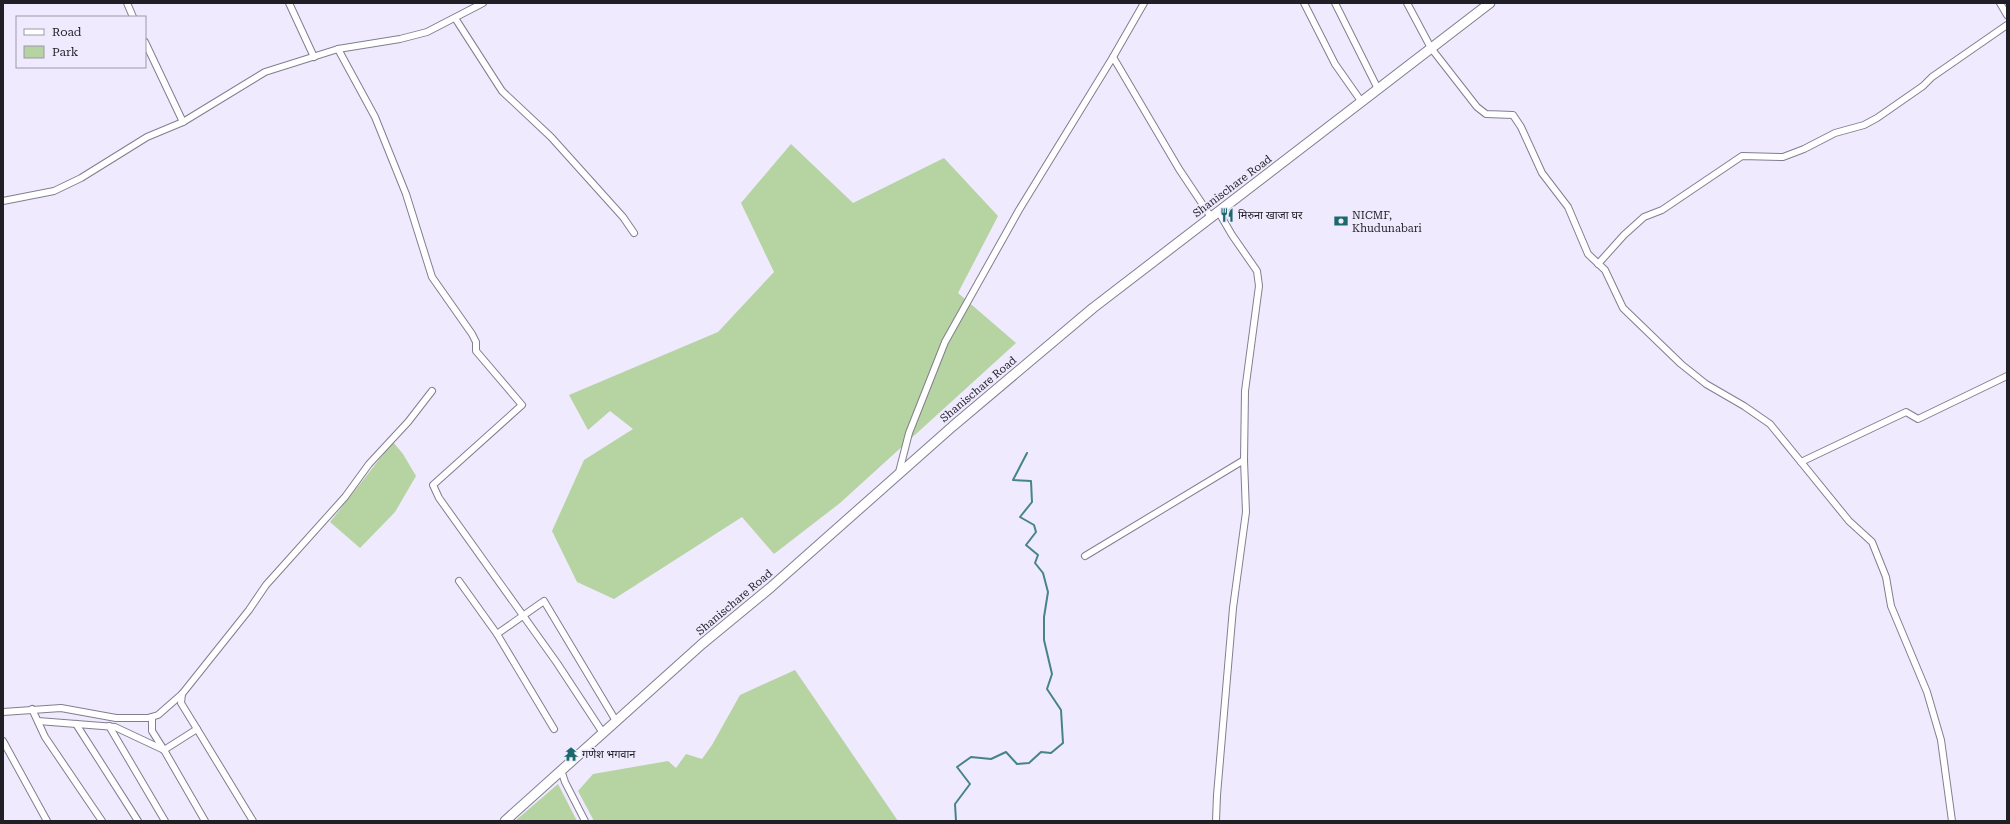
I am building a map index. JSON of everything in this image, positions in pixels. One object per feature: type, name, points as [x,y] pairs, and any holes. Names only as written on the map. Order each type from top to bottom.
[{"type":"street","points":[[127,3],[133,16]]},
{"type":"street","points":[[289,3],[314,56]]},
{"type":"street","points":[[3,201],[54,191],[81,178],[146,137],[183,122],[265,72],[338,49],[400,39],[427,32],[483,3]]},
{"type":"street","points":[[898,476],[899,467],[911,426],[945,342],[1016,215],[1113,58],[1144,3]]},
{"type":"street","points":[[1304,3],[1335,64],[1361,101]]},
{"type":"street","points":[[1335,3],[1378,89]]},
{"type":"street","points":[[1407,3],[1431,48],[1477,107],[1486,114],[1513,115],[1521,127],[1542,173],[1568,207],[1588,254],[1605,270],[1623,308],[1681,364],[1706,384],[1744,406],[1770,424],[1849,521],[1872,542],[1886,577],[1891,606],[1927,692],[1935,719],[1941,740],[1952,821]]},
{"type":"street","name":"Shanischare Road","points":[[505,821],[702,644],[770,588],[953,426],[1092,308],[1490,3]]},
{"type":"street","points":[[2000,3],[2007,15]]},
{"type":"street","points":[[455,18],[502,91],[551,137],[623,217],[634,233]]},
{"type":"street","points":[[1598,264],[1624,235],[1644,216],[1662,210],[1742,156],[1783,157],[1804,149],[1835,133],[1864,125],[1877,118],[1924,86],[1932,77],[2007,25]]},
{"type":"street","points":[[146,44],[183,122]]},
{"type":"street","points":[[338,49],[375,117],[406,194],[432,277],[472,334],[476,351],[522,405],[433,485],[440,498],[523,615],[603,733]]},
{"type":"street","points":[[1113,58],[1179,169],[1257,271],[1259,286],[1245,391],[1244,460],[1246,512],[1233,608],[1216,821]]},
{"type":"street","points":[[1801,462],[1906,412],[1918,419],[2007,376]]},
{"type":"street","points":[[3,712],[32,708],[61,708],[116,718],[152,717],[164,711],[182,694],[249,610],[266,585],[345,497],[369,464],[408,422],[432,391]]},
{"type":"street","points":[[1085,556],[1244,460]]},
{"type":"street","points":[[459,581],[497,634],[554,729]]},
{"type":"street","points":[[497,634],[544,601],[616,721]]},
{"type":"street","points":[[182,694],[181,703],[252,821]]},
{"type":"street","points":[[32,708],[45,737],[102,821]]},
{"type":"street","points":[[152,717],[152,731],[205,821]]},
{"type":"street","points":[[38,721],[115,727],[164,750]]},
{"type":"street","points":[[76,724],[138,821]]},
{"type":"street","points":[[109,726],[165,821]]},
{"type":"street","points":[[164,750],[198,729]]},
{"type":"street","points":[[3,741],[47,821]]},
{"type":"street","points":[[561,770],[565,782],[585,821]]},
{"type":"green space","points":[[791,144],[853,203],[944,158],[998,216],[958,293],[1016,343],[840,503],[774,554],[742,517],[614,599],[577,582],[552,531],[584,460],[633,429],[610,411],[588,430],[569,395],[718,332],[774,272],[741,203]]},
{"type":"green space","points":[[393,442],[403,454],[416,476],[395,512],[360,548],[330,522]]},
{"type":"green space","points":[[795,670],[898,821],[594,821],[578,791],[593,774],[668,761],[676,768],[686,754],[702,759],[712,745],[740,695]]},
{"type":"green space","points":[[558,784],[577,821],[515,821]]},
{"type":"waterway","points":[[956,821],[955,804],[970,784],[957,767],[971,757],[991,759],[1006,752],[1017,764],[1029,763],[1041,752],[1051,753],[1063,743],[1061,710],[1047,689],[1052,674],[1044,640],[1044,617],[1048,592],[1043,573],[1035,563],[1038,555],[1026,545],[1036,532],[1034,525],[1020,517],[1032,502],[1031,481],[1013,480],[1027,453]]},
{"type":"place","name":"मिरुना खाजा घर","points":[[1227,215]]},
{"type":"place","name":"NICMF, Khudunabari","points":[[1341,221]]},
{"type":"place","name":"गणेश भगवान","points":[[571,754]]}]
